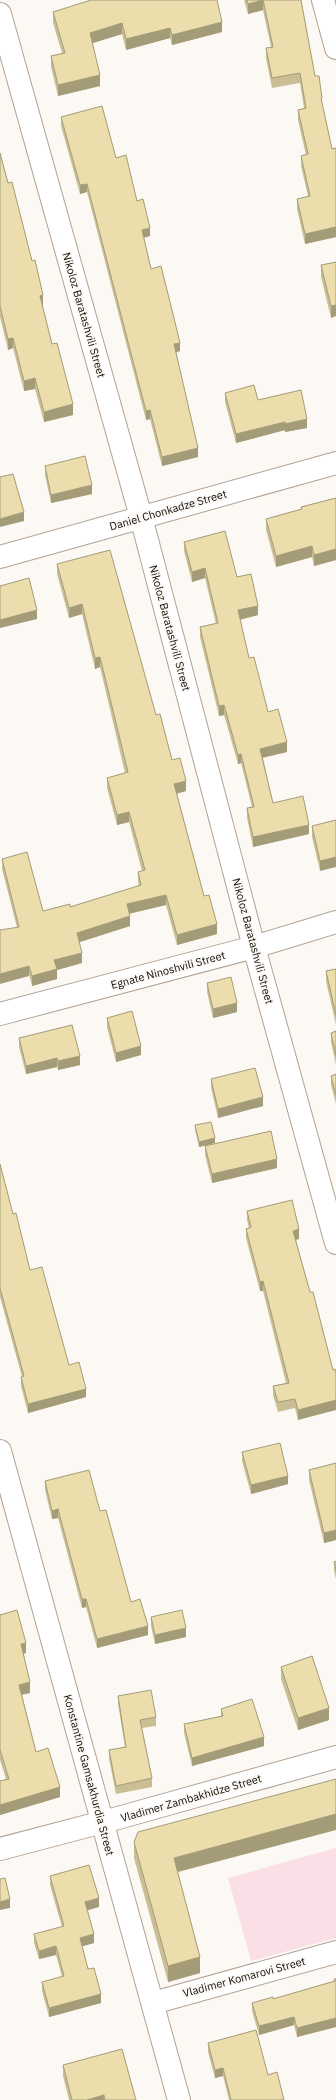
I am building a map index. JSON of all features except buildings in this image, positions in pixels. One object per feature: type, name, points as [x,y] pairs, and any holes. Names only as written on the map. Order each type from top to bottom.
[{"type":"street","points":[[0,2],[8,0]]},
{"type":"street","points":[[323,0],[336,48]]},
{"type":"street","name":"Nikoloz Baratashvili Street","points":[[0,14],[141,517],[254,947],[336,1243]]},
{"type":"street","name":"Daniel Chonkadze Street","points":[[0,557],[336,463]]},
{"type":"street","name":"Egnate Ninoshvili Street","points":[[0,1014],[254,947],[336,922]]},
{"type":"street","name":"Konstantine Gamsakhurdia Street","points":[[0,1451],[180,2100]]},
{"type":"street","name":"Vladimer Zambakhidze Street","points":[[0,1849],[336,1757]]},
{"type":"street","name":"Vladimer Komarovi Street","points":[[153,2003],[336,1952]]},
{"type":"shaded area","points":[[336,1848],[336,1938],[251,1961],[228,1878]]}]
